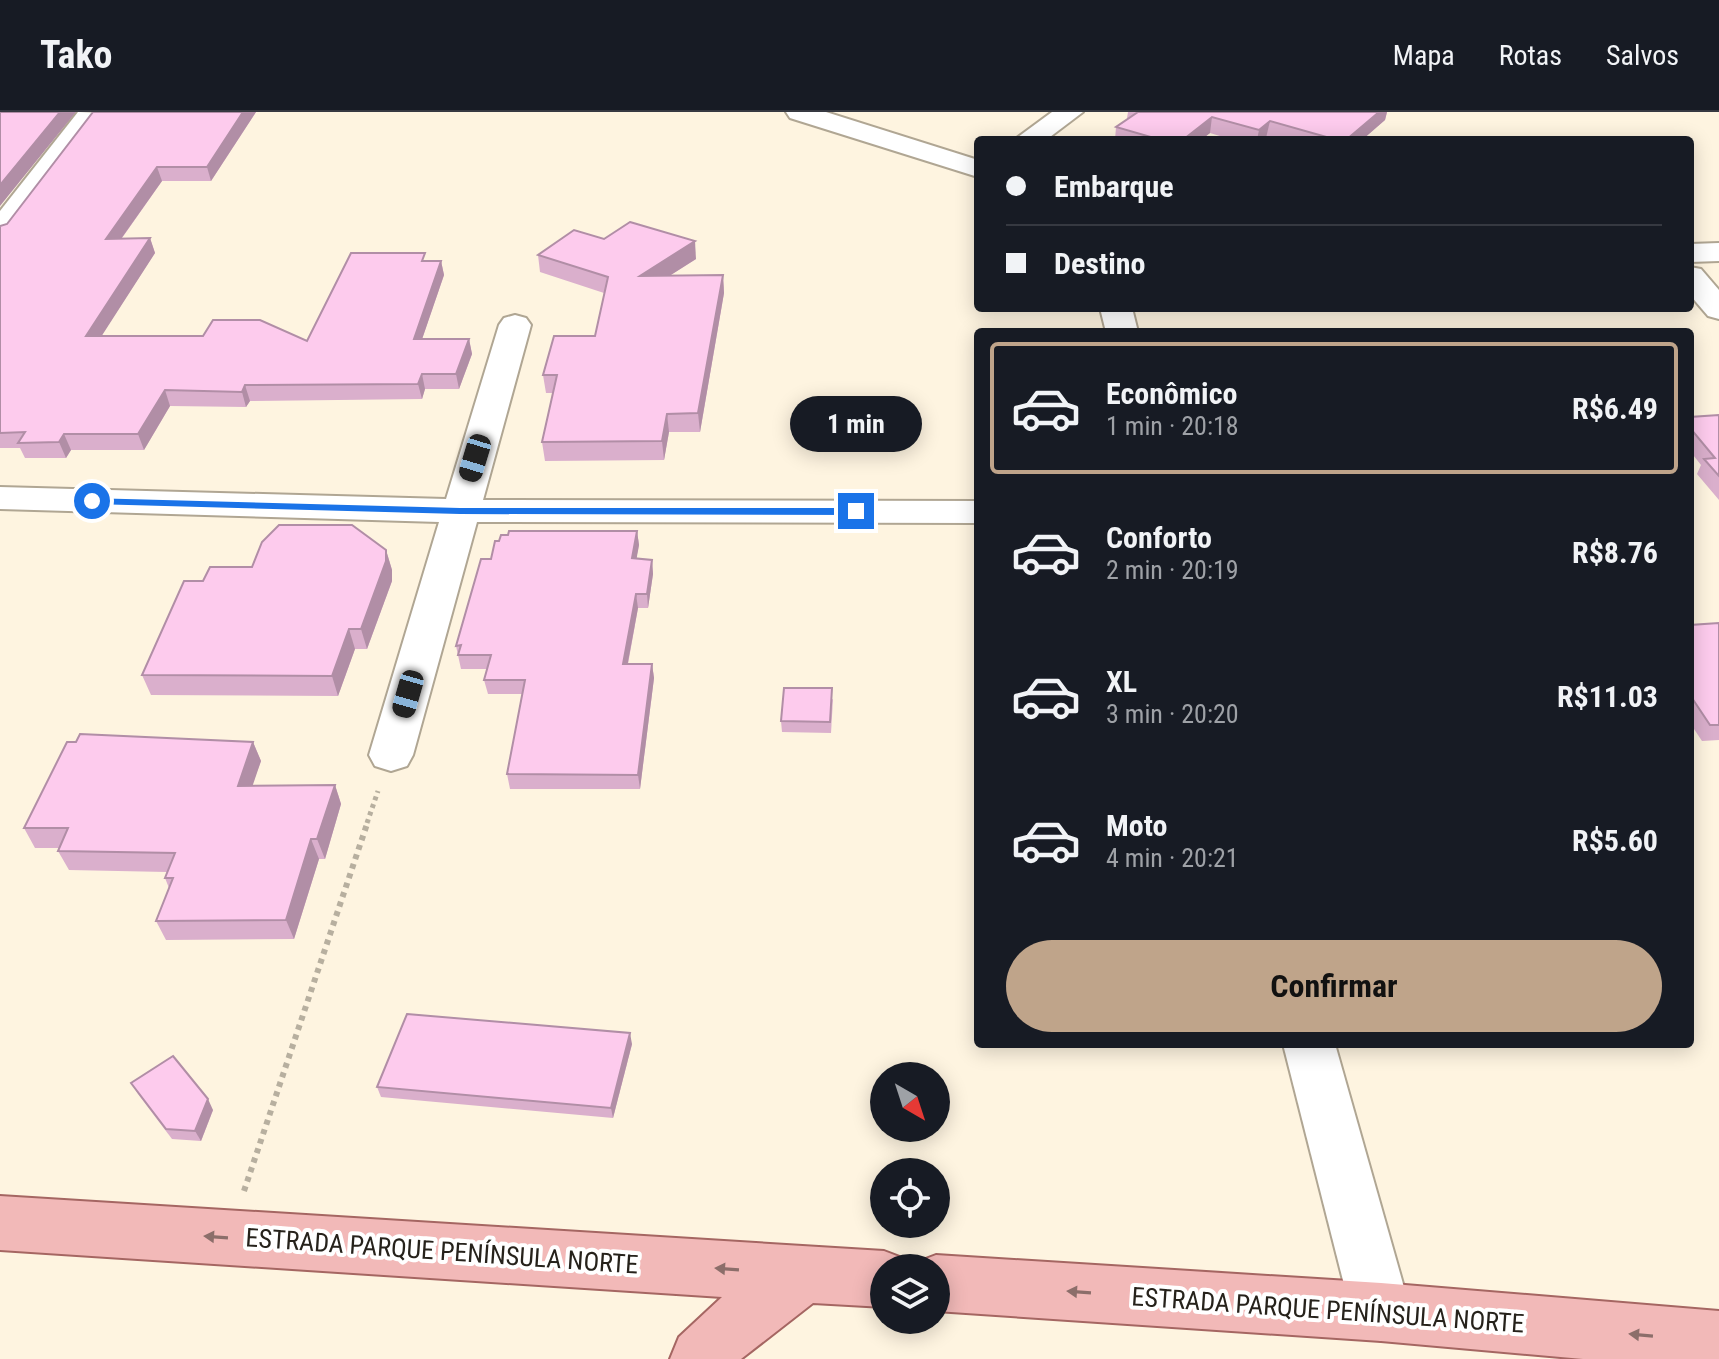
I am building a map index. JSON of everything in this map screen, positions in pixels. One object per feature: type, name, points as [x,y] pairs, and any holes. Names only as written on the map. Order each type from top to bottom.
[{"type":"main road","name":"ESTRADA PARQUE PENÍNSULA NORTE","points":[[0,1223],[870,1278]]},
{"type":"main road","points":[[701,1359],[714,1342],[747,1315],[805,1274]]},
{"type":"main road","name":"ESTRADA PARQUE PENÍNSULA NORTE","points":[[950,1284],[1381,1312],[1719,1341]]},
{"type":"street","points":[[799,112],[974,168]]},
{"type":"street","points":[[1034,136],[1070,112]]},
{"type":"street","points":[[0,231],[91,113]]},
{"type":"street","points":[[1694,253],[1719,252]]},
{"type":"street","points":[[1694,281],[1719,309]]},
{"type":"street","points":[[391,755],[515,325]]},
{"type":"street","points":[[0,498],[460,511],[974,512]]},
{"type":"street","points":[[1310,1048],[1381,1312]]},
{"type":"path","points":[[228,1237],[391,755]]},
{"type":"building","points":[[0,112],[60,112],[0,185]]},
{"type":"building","points":[[93,112],[243,112],[207,167],[157,167],[106,239],[150,238],[86,336],[203,336],[213,320],[260,320],[307,341],[351,253],[425,253],[422,261],[441,261],[414,339],[469,339],[456,374],[422,374],[418,384],[245,385],[242,392],[165,390],[138,434],[64,434],[59,442],[18,443],[25,432],[0,433],[0,226],[7,224]]},
{"type":"building","points":[[1138,112],[1379,112],[1351,136],[1323,136],[1270,121],[1259,130],[1212,117],[1188,136],[1147,136],[1116,127]]},
{"type":"building","points":[[630,222],[695,241],[640,276],[723,275],[698,413],[667,414],[662,441],[542,442],[557,375],[543,375],[554,336],[595,336],[608,277],[538,255],[574,230],[604,239]]},
{"type":"building","points":[[1719,415],[1719,476],[1704,459],[1715,458],[1694,433],[1694,417]]},
{"type":"building","points":[[279,525],[352,525],[386,550],[386,561],[361,629],[349,629],[332,676],[142,675],[184,581],[203,581],[210,567],[252,567],[262,542]]},
{"type":"building","points":[[509,531],[637,531],[632,558],[652,560],[647,594],[636,594],[623,664],[652,664],[638,775],[507,774],[525,680],[484,680],[491,655],[458,655],[461,645],[456,646],[481,559],[491,559],[495,541],[499,541],[501,535],[508,535]]},
{"type":"building","points":[[1719,623],[1719,725],[1710,725],[1694,701],[1694,625]]},
{"type":"building","points":[[784,688],[832,688],[830,722],[781,721]]},
{"type":"building","points":[[80,734],[253,742],[238,786],[335,785],[317,839],[311,839],[286,920],[156,921],[173,878],[165,878],[175,853],[58,851],[68,828],[24,828],[67,742],[76,742]]},
{"type":"building","points":[[407,1014],[630,1033],[611,1108],[377,1087]]},
{"type":"building","points":[[173,1056],[208,1099],[195,1131],[166,1129],[131,1083]]},
{"type":"route","points":[[92,501],[460,511],[856,511]]}]
